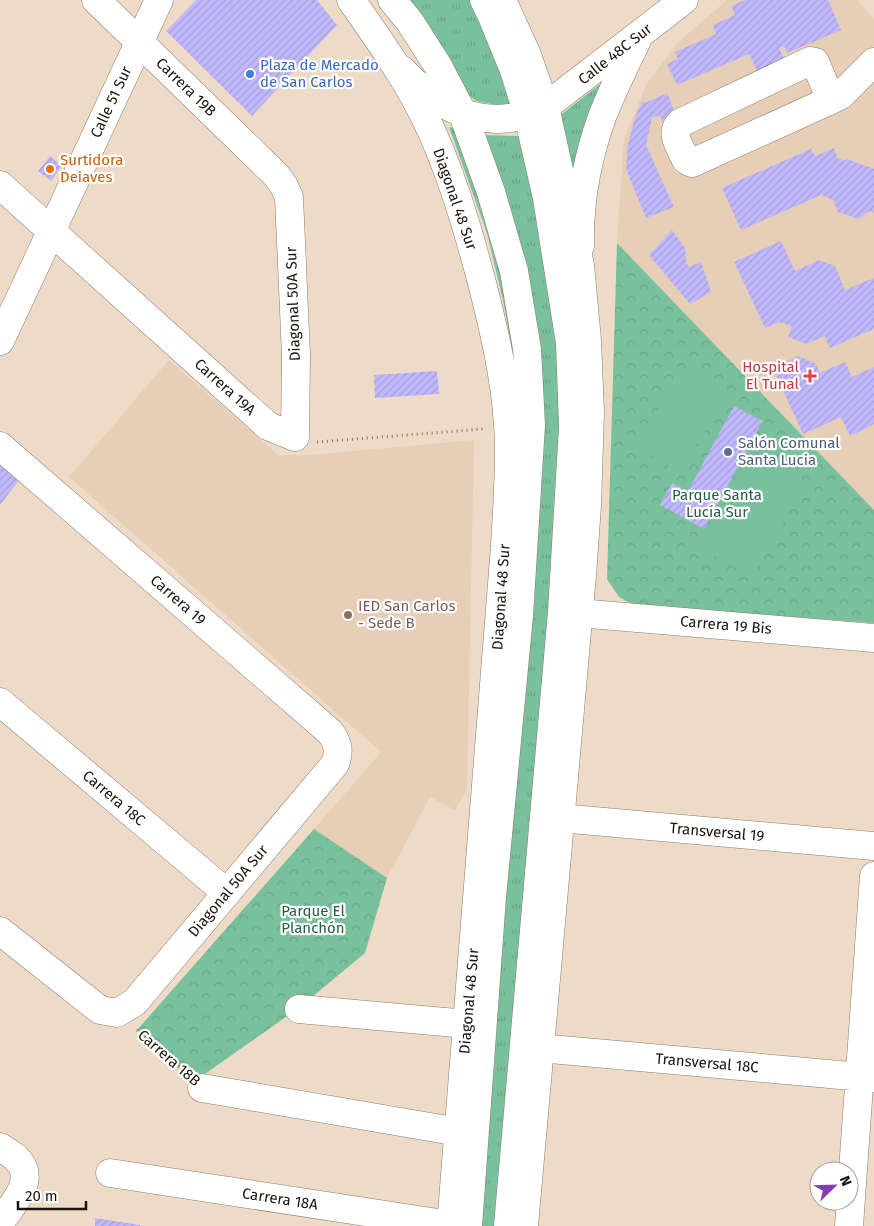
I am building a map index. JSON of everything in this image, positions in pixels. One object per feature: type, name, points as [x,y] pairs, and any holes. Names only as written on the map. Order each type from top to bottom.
[{"type":"street","name":"Carrera 19B","points":[[96,0],[276,175]]},
{"type":"street","name":"Calle 51 Sur","points":[[0,341],[159,0]]},
{"type":"street","name":"Diagonal 48 Sur","points":[[351,0],[391,60],[424,116],[445,164],[462,211],[493,328],[504,386],[508,427],[509,463],[505,546],[459,1132],[457,1226]]},
{"type":"street","points":[[392,0],[410,22],[438,66],[463,114],[491,192],[514,272],[527,349],[531,425],[519,616],[492,897],[457,1226]]},
{"type":"street","points":[[484,0],[514,70],[536,111],[580,265]]},
{"type":"street","points":[[502,0],[527,55],[570,342],[573,427],[562,612],[508,1226]]},
{"type":"street","name":"Calle 48C Sur","points":[[536,111],[684,0]]},
{"type":"street","points":[[524,1226],[587,506],[590,412],[587,340],[580,265],[580,227],[583,190],[591,152],[603,116],[640,34]]},
{"type":"street","points":[[391,60],[416,85],[437,101],[463,114],[495,119],[536,111]]},
{"type":"street","points":[[831,100],[815,62],[810,61],[680,123],[675,128],[674,134],[686,160],[692,163],[831,100],[841,95],[874,62]]},
{"type":"street","name":"Diagonal 50A Sur","points":[[276,175],[289,197],[296,355],[295,437]]},
{"type":"street","name":"Carrera 19A","points":[[0,185],[268,426],[295,437]]},
{"type":"street","name":"Carrera 19","points":[[0,446],[330,732],[336,741],[338,754],[335,764]]},
{"type":"street","name":"Carrera 19 Bis","points":[[578,613],[874,638]]},
{"type":"street","name":"Carrera 18C","points":[[0,702],[227,893]]},
{"type":"street","name":"Diagonal 50A Sur","points":[[117,1013],[135,1002],[335,764]]},
{"type":"street","name":"Transversal 19","points":[[560,818],[874,846]]},
{"type":"street","points":[[849,1226],[867,1078],[874,876]]},
{"type":"street","points":[[0,931],[100,1010],[117,1013]]},
{"type":"street","points":[[299,1009],[467,1024]]},
{"type":"street","name":"Transversal 18C","points":[[539,1048],[867,1078]]},
{"type":"street","name":"Carrera 18B","points":[[202,1088],[459,1132]]},
{"type":"street","points":[[0,1147],[17,1159],[25,1172],[23,1190],[0,1222]]},
{"type":"street","name":"Carrera 18A","points":[[110,1173],[457,1226]]},
{"type":"path","points":[[295,437],[319,442],[508,427]]},
{"type":"path","name":"Carrera 18B","points":[[117,1013],[202,1088]]},
{"type":"shaded area","name":"Hospital El Tunal","points":[[727,0],[857,0],[874,19],[874,510],[617,243],[624,139],[646,85],[678,42]]},
{"type":"shaded area","name":"IED San Carlos - Sede B","points":[[169,360],[278,455],[310,455],[474,440],[467,790],[455,810],[430,797],[387,878],[314,829],[381,752],[69,477]]},
{"type":"green space","points":[[405,0],[475,0],[516,104],[501,106],[476,101],[460,88]]},
{"type":"green space","points":[[604,81],[573,188],[558,117]]},
{"type":"green space","points":[[449,127],[463,131],[510,298],[518,382],[503,300],[487,233]]},
{"type":"green space","points":[[482,135],[523,136],[557,293],[565,453],[501,1226],[473,1226],[534,482]]},
{"type":"green space","name":"Parque Santa Lucía Sur","points":[[617,243],[874,510],[874,623],[633,605],[619,597],[607,579]]},
{"type":"green space","points":[[685,368],[728,396],[678,472],[635,443]]},
{"type":"green space","points":[[750,457],[803,487],[752,577],[699,547]]},
{"type":"green space","name":"Parque El Planchón","points":[[314,829],[387,878],[365,953],[300,1007],[195,1081],[137,1030]]},
{"type":"building","name":"Plaza de Mercado de San Carlos","points":[[196,0],[317,0],[337,25],[252,116],[166,31]]},
{"type":"building","points":[[745,0],[828,0],[841,30],[787,53],[784,46],[779,48],[785,61],[758,73],[749,54],[677,85],[667,64],[678,59],[675,52],[716,34],[713,25],[735,15],[731,6]]},
{"type":"building","points":[[667,93],[679,122],[665,128],[660,115],[652,118],[646,145],[674,207],[646,218],[626,169],[628,144],[635,117],[643,101],[645,103]]},
{"type":"building","points":[[834,148],[838,159],[841,158],[842,161],[847,159],[874,169],[874,213],[869,211],[859,219],[838,212],[835,201],[821,195],[741,230],[722,188],[811,149],[815,156]]},
{"type":"building","name":"Surtidora Deiaves","points":[[50,156],[62,166],[51,181],[38,171]]},
{"type":"building","points":[[672,230],[685,248],[686,263],[689,267],[701,262],[711,292],[690,304],[649,255]]},
{"type":"building","points":[[781,241],[795,271],[819,260],[835,266],[845,290],[874,278],[874,329],[830,348],[825,336],[806,344],[788,337],[792,326],[779,322],[765,328],[734,262]]},
{"type":"building","points":[[798,356],[816,364],[820,373],[845,362],[852,377],[874,367],[874,424],[850,436],[841,417],[803,434],[773,368]]},
{"type":"building","points":[[437,371],[439,394],[375,398],[374,375]]},
{"type":"building","name":"Salón Comunal Santa Lucia","points":[[734,406],[763,421],[704,529],[660,505],[672,483],[688,491]]},
{"type":"building","points":[[0,456],[23,475],[0,505]]},
{"type":"building","points":[[95,1218],[140,1225],[140,1226],[95,1226]]},
{"type":"place","name":"Plaza de Mercado de San Carlos","points":[[250,74]]},
{"type":"place","name":"Surtidora Deiaves","points":[[50,169]]},
{"type":"place","name":"Hospital El Tunal","points":[[810,376]]},
{"type":"place","name":"Salón Comunal Santa Lucia","points":[[728,452]]},
{"type":"place","name":"IED San Carlos - Sede B","points":[[348,615]]}]
